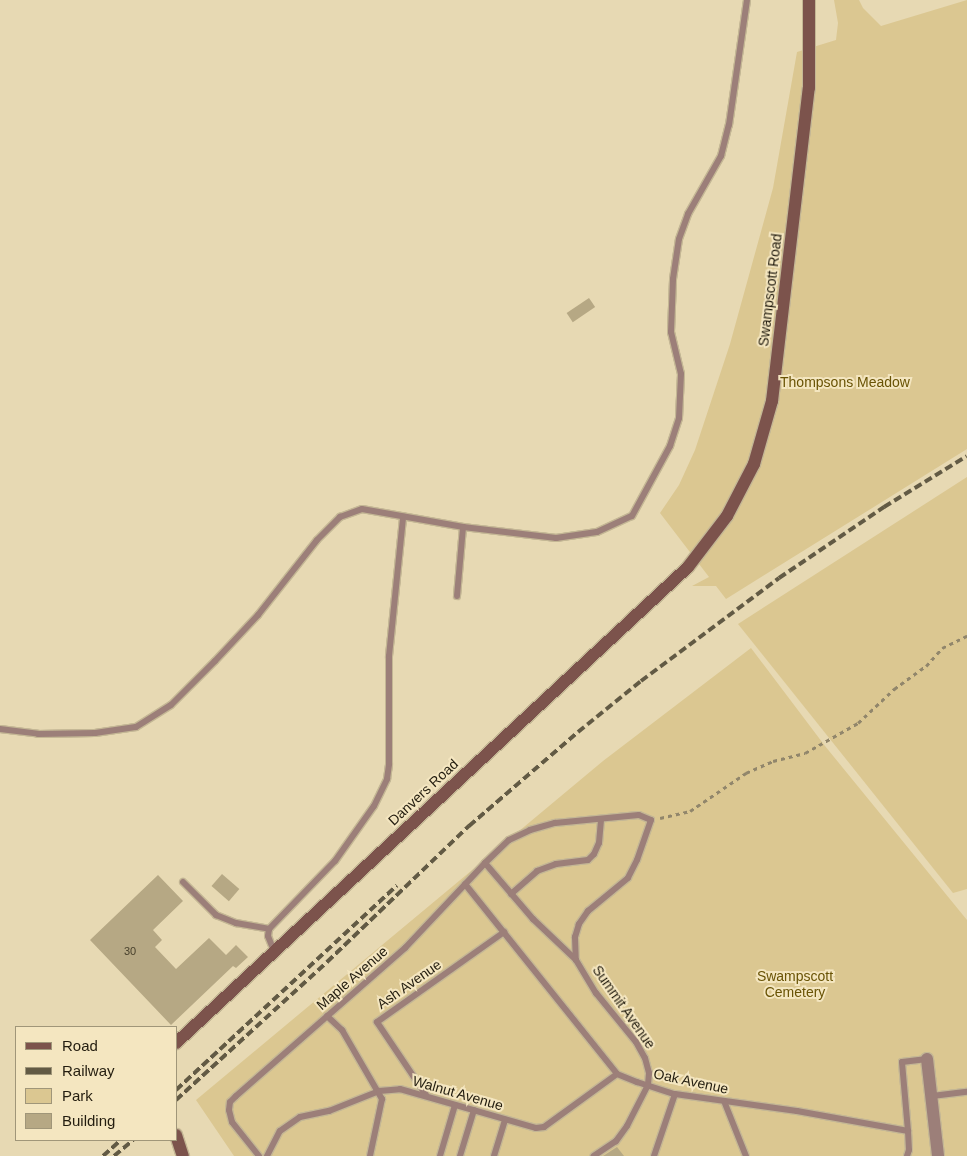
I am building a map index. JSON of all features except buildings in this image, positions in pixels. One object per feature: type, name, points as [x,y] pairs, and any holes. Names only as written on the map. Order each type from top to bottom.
[{"type":"street","name":"Swampscott Road","points":[[691,564],[727,516],[745,484],[754,464],[772,401],[809,88],[809,0]]},
{"type":"street","name":"Danvers Road","points":[[178,1041],[691,564]]},
{"type":"street","points":[[928,1059],[938,1156]]},
{"type":"lane","points":[[0,729],[38,734],[76,734],[136,727],[171,705],[215,661],[258,615],[317,540],[340,517],[362,509],[384,511],[403,518],[463,527],[556,538],[597,532],[632,516],[658,469],[679,418],[681,374],[672,332],[673,279],[679,238],[688,214],[721,156],[730,125],[747,0]]},
{"type":"lane","points":[[274,950],[268,936],[269,929],[313,885],[346,846],[374,806],[387,778],[389,764],[389,656],[403,518]]},
{"type":"lane","points":[[457,596],[463,527]]},
{"type":"lane","name":"Maple Avenue","points":[[259,1156],[232,1122],[230,1106],[236,1096],[405,948],[508,840],[530,830],[555,824],[639,815],[651,820]]},
{"type":"lane","points":[[511,894],[537,871],[556,864],[588,860],[594,854],[599,843],[601,820]]},
{"type":"lane","name":"Summit Avenue","points":[[648,1085],[649,1073],[645,1058],[636,1042],[596,993],[576,960],[575,937],[579,924],[598,900],[628,878],[637,860],[651,820]]},
{"type":"lane","points":[[485,862],[533,919],[576,960]]},
{"type":"lane","points":[[183,882],[216,915],[236,923],[269,929]]},
{"type":"lane","points":[[465,884],[617,1074]]},
{"type":"lane","name":"Ash Avenue","points":[[426,1096],[377,1022],[504,932]]},
{"type":"lane","points":[[327,1016],[342,1030],[382,1099],[382,1108],[370,1156]]},
{"type":"lane","points":[[907,1156],[909,1150],[908,1131],[902,1062],[928,1059]]},
{"type":"lane","name":"Oak Avenue","points":[[617,1074],[675,1094],[796,1111],[908,1131]]},
{"type":"lane","name":"Walnut Avenue","points":[[267,1156],[280,1131],[300,1117],[329,1111],[379,1091],[400,1089],[528,1128],[544,1127],[617,1074]]},
{"type":"lane","points":[[594,1156],[616,1142],[628,1126],[648,1085]]},
{"type":"lane","points":[[932,1096],[967,1092]]},
{"type":"lane","points":[[654,1156],[675,1094]]},
{"type":"lane","points":[[724,1101],[746,1156]]},
{"type":"lane","points":[[440,1156],[455,1105]]},
{"type":"lane","points":[[460,1156],[474,1110]]},
{"type":"lane","points":[[494,1156],[505,1120]]},
{"type":"path","points":[[651,820],[690,812],[746,773],[773,761],[805,753],[858,724],[894,689],[926,666],[942,648],[967,636]]},
{"type":"green space","name":"Thompsons Meadow","points":[[834,0],[859,0],[863,8],[881,26],[967,0],[967,449],[726,599],[716,586],[692,586],[709,577],[660,513],[679,485],[695,450],[730,344],[773,188],[797,52],[836,40],[838,23]]},
{"type":"green space","points":[[967,477],[967,889],[953,893],[738,624]]},
{"type":"green space","name":"Swampscott Cemetery","points":[[751,648],[825,746],[967,920],[967,1156],[234,1156],[196,1100],[603,761]]},
{"type":"railway","points":[[178,1098],[327,962],[469,826],[578,732],[641,681],[779,578],[884,507],[967,456]]},
{"type":"railway","points":[[178,1088],[397,885]]},
{"type":"railway","points":[[103,1156],[120,1141]]},
{"type":"railway","points":[[114,1156],[132,1141]]}]
